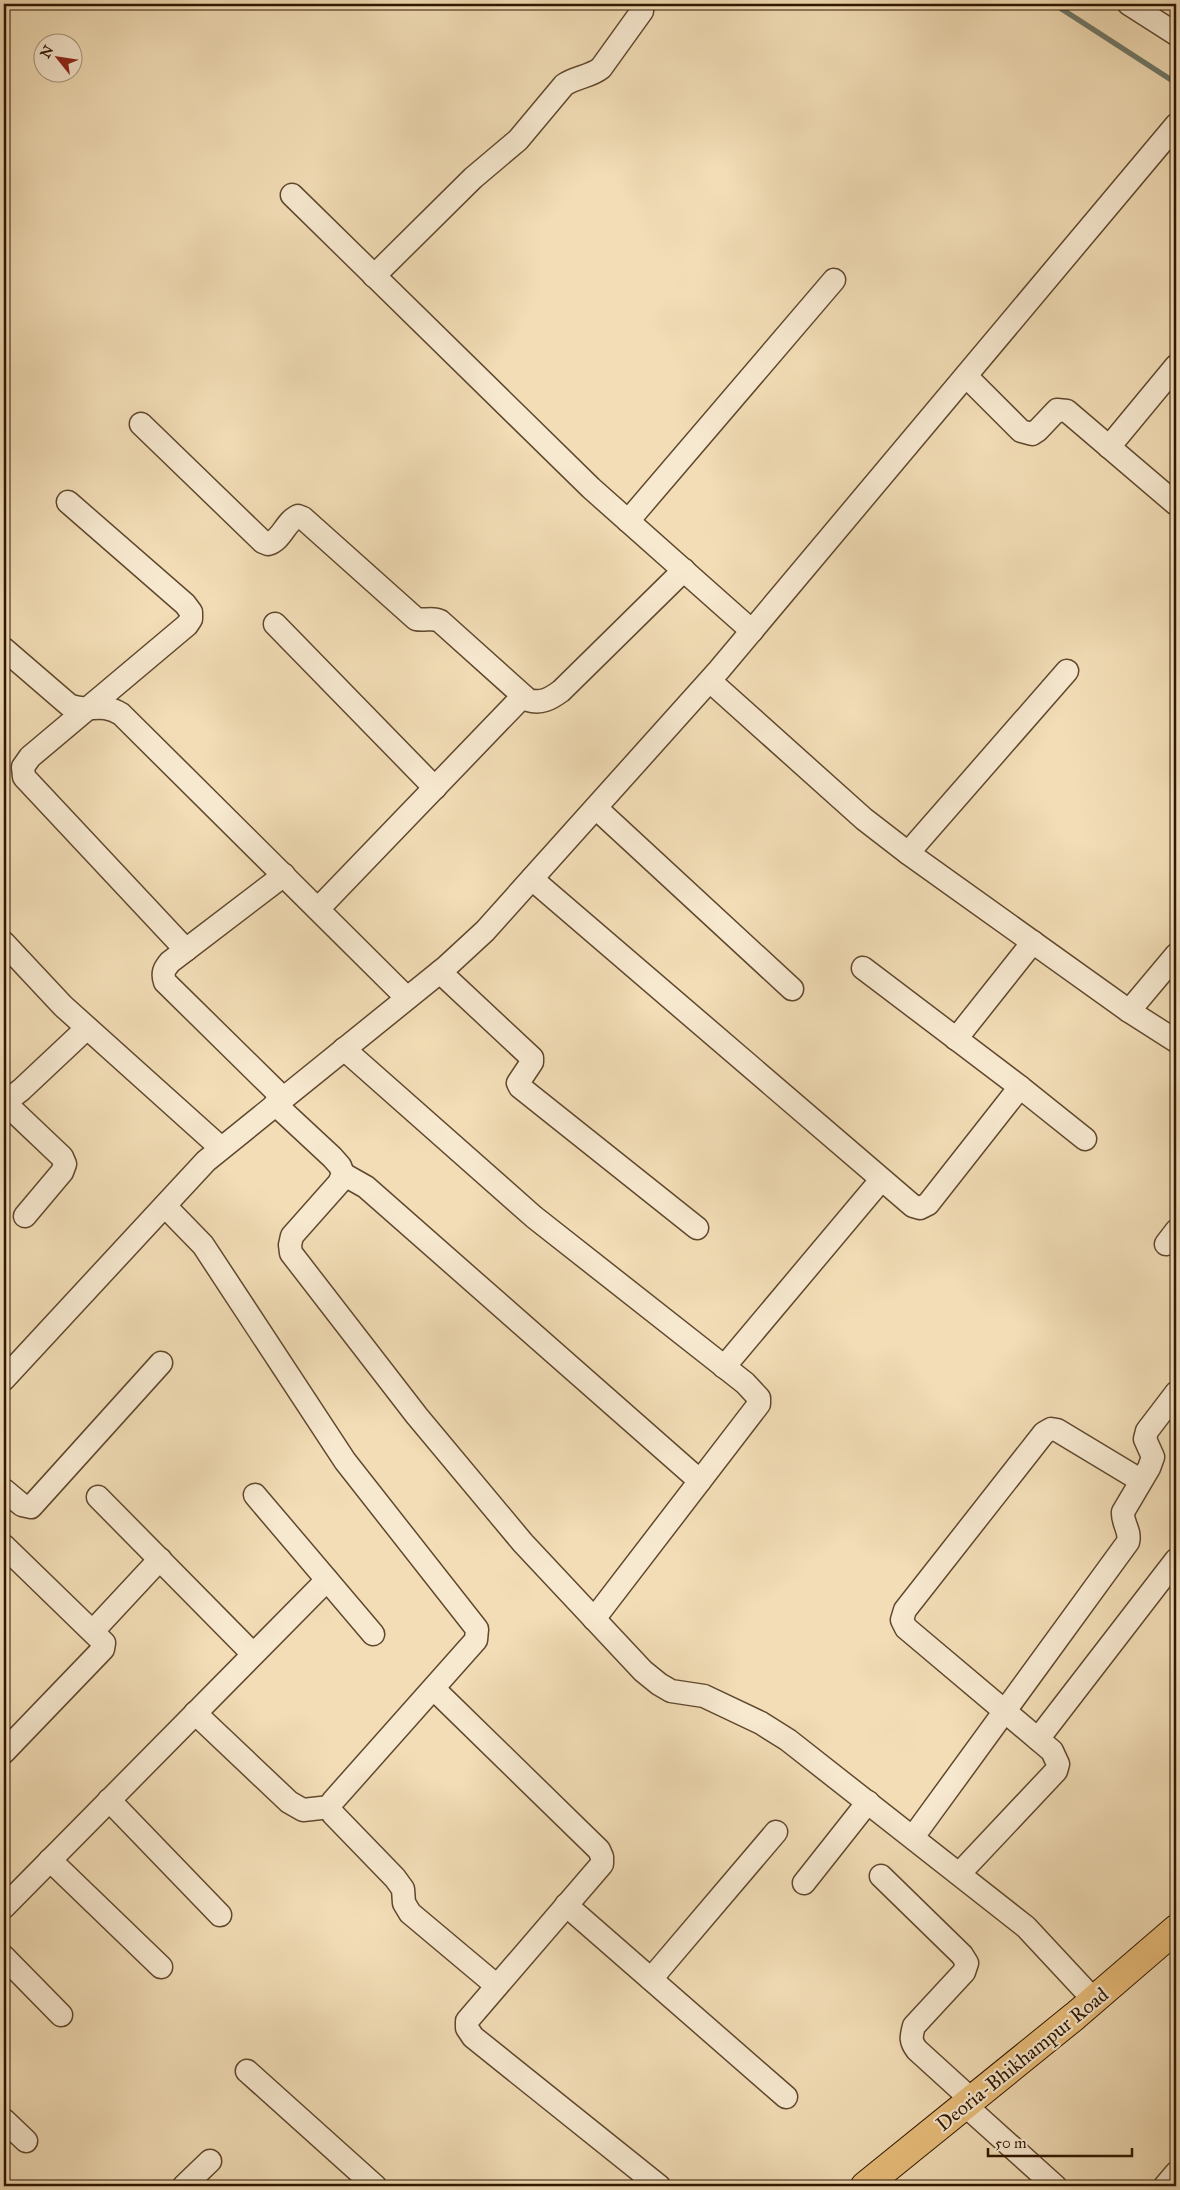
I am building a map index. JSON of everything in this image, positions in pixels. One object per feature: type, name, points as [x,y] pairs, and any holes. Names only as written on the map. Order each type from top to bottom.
[{"type":"main road","name":"Deoria-Bhikhampur Road","points":[[865,2186],[1094,2000],[1176,1929]]},
{"type":"street","points":[[1129,4],[1176,34]]},
{"type":"street","points":[[374,276],[473,178],[518,140],[564,85],[571,80],[594,74],[601,68],[642,11]]},
{"type":"street","points":[[4,1378],[221,1148],[440,972],[485,931],[710,681],[1176,125]]},
{"type":"street","points":[[292,195],[591,488],[752,631]]},
{"type":"street","points":[[628,521],[834,280]]},
{"type":"street","points":[[1109,447],[1176,366]]},
{"type":"street","points":[[966,376],[1021,430],[1032,434],[1057,410],[1067,411],[1176,504]]},
{"type":"street","points":[[141,424],[263,542],[268,544],[274,542],[292,518],[298,516],[303,518],[416,619],[434,618],[440,621],[528,700],[537,702],[551,698],[561,691],[684,570]]},
{"type":"street","points":[[68,502],[185,604],[191,612],[191,619],[187,625],[30,757],[23,767],[24,777],[186,950]]},
{"type":"street","points":[[276,624],[435,788]]},
{"type":"street","points":[[4,649],[69,705],[78,709],[102,706],[111,708],[121,714],[407,998]]},
{"type":"street","points":[[908,853],[1067,671]]},
{"type":"street","points":[[710,681],[864,819],[908,853],[1129,1011],[1176,1040]]},
{"type":"street","points":[[318,909],[523,696]]},
{"type":"street","points":[[596,808],[792,989]]},
{"type":"street","points":[[284,875],[164,968],[163,976],[165,982],[332,1157],[340,1166],[343,1174],[366,1187],[700,1481]]},
{"type":"street","points":[[532,879],[880,1180],[913,1206],[920,1208],[928,1204],[1020,1087]]},
{"type":"street","points":[[956,1038],[1033,942]]},
{"type":"street","points":[[4,943],[63,1006],[221,1148]]},
{"type":"street","points":[[1129,1011],[1176,955]]},
{"type":"street","points":[[863,968],[1020,1087],[1085,1139]]},
{"type":"street","points":[[440,972],[532,1058],[532,1062],[518,1083],[520,1087],[697,1228]]},
{"type":"street","points":[[25,1216],[62,1172],[65,1164],[62,1158],[4,1102],[21,1090],[87,1028]]},
{"type":"street","points":[[344,1049],[534,1217],[724,1367],[759,1398],[759,1404],[594,1619]]},
{"type":"street","points":[[343,1174],[339,1183],[292,1236],[291,1253],[417,1416],[523,1543],[643,1671],[659,1684],[671,1691],[704,1696],[761,1723],[788,1740],[1026,1927],[1094,2000]]},
{"type":"street","points":[[724,1367],[880,1180]]},
{"type":"street","points":[[165,1206],[203,1245],[345,1460],[477,1629],[476,1640],[333,1801],[330,1808]]},
{"type":"street","points":[[4,1490],[22,1505],[31,1507],[161,1363]]},
{"type":"street","points":[[913,1837],[1128,1542],[1130,1537],[1122,1519],[1123,1512],[1153,1458],[1145,1439],[1147,1431],[1176,1393]]},
{"type":"street","points":[[959,1874],[1056,1771],[1057,1757],[906,1628],[902,1620],[905,1610],[1044,1434],[1051,1429],[1057,1430],[1140,1480]]},
{"type":"street","points":[[256,1495],[374,1634]]},
{"type":"street","points":[[98,1497],[253,1654]]},
{"type":"street","points":[[4,1546],[104,1643],[103,1649],[4,1752]]},
{"type":"street","points":[[93,1631],[160,1559]]},
{"type":"street","points":[[1038,1739],[1176,1560]]},
{"type":"street","points":[[4,1907],[195,1712],[328,1580]]},
{"type":"street","points":[[434,1689],[599,1850],[602,1857],[602,1864],[467,2020],[467,2028],[473,2038],[659,2186]]},
{"type":"street","points":[[195,1712],[289,1802],[303,1810],[330,1808]]},
{"type":"street","points":[[109,1800],[220,1915]]},
{"type":"street","points":[[804,1883],[868,1802]]},
{"type":"street","points":[[330,1808],[395,1878],[403,1889],[404,1903],[410,1913],[497,1986]]},
{"type":"street","points":[[651,1979],[776,1832]]},
{"type":"street","points":[[50,1860],[161,1967]]},
{"type":"street","points":[[881,1876],[962,1955],[967,1963],[964,1972],[914,2026],[911,2043],[1055,2186]]},
{"type":"street","points":[[566,1906],[786,2097]]},
{"type":"street","points":[[4,1957],[61,2015]]},
{"type":"street","points":[[247,2071],[376,2186]]},
{"type":"street","points":[[4,2120],[26,2141]]},
{"type":"street","points":[[184,2186],[210,2161]]},
{"type":"street","points":[[1165,2186],[1176,2173]]},
{"type":"waterway","points":[[1054,4],[1176,83]]}]
